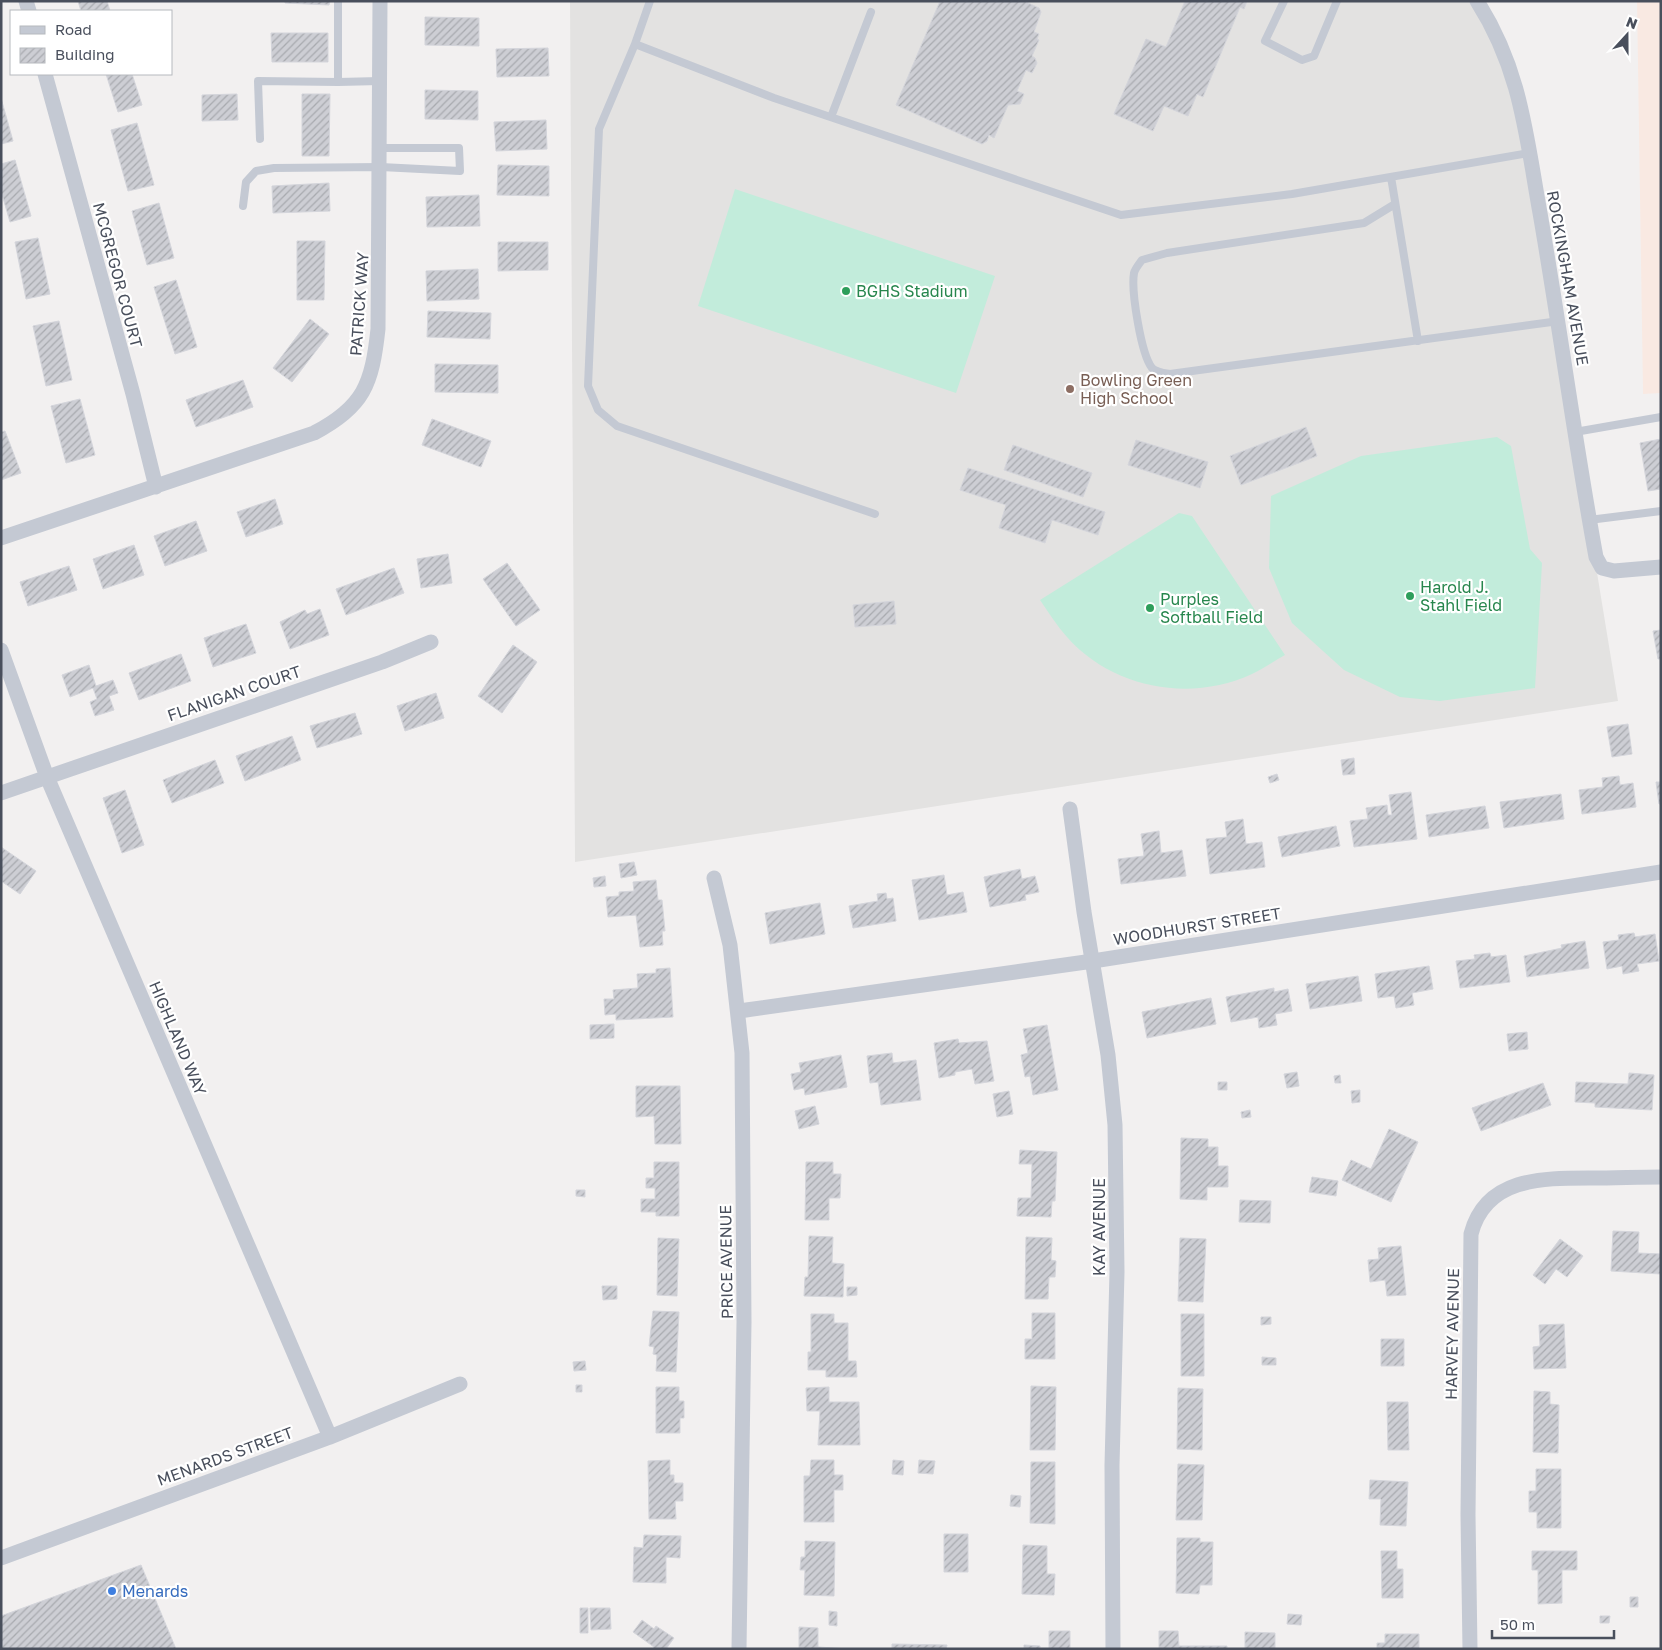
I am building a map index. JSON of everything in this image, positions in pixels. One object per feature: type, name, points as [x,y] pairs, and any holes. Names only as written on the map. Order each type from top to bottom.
[{"type":"street","name":"PATRICK WAY","points":[[1,538],[314,433],[342,417],[356,403],[371,375],[378,329],[381,168],[380,1]]},
{"type":"street","name":"ROCKINGHAM AVENUE","points":[[1477,1],[1503,48],[1513,74],[1559,321],[1596,557],[1602,568],[1614,571],[1661,567]]},
{"type":"street","name":"MCGREGOR COURT","points":[[45,75],[133,394],[156,486]]},
{"type":"street","name":"FLANIGAN COURT","points":[[1,793],[382,662],[431,642]]},
{"type":"street","name":"HIGHLAND WAY","points":[[1,650],[47,776],[330,1437]]},
{"type":"street","name":"KAY AVENUE","points":[[1070,809],[1084,912],[1108,1055],[1116,1149],[1117,1272],[1112,1465],[1113,1649]]},
{"type":"street","name":"WOODHURST STREET","points":[[739,1011],[1093,960],[1661,872]]},
{"type":"street","name":"PRICE AVENUE","points":[[714,878],[730,946],[739,1011],[742,1053],[744,1322],[739,1649]]},
{"type":"street","name":"HARVEY AVENUE","points":[[1470,1649],[1468,1515],[1471,1234],[1473,1225],[1482,1209],[1496,1196],[1522,1183],[1544,1179],[1661,1177]]},
{"type":"street","name":"MENARDS STREET","points":[[1,1558],[330,1437],[460,1384]]},
{"type":"lane","points":[[338,1],[338,82]]},
{"type":"lane","points":[[650,1],[635,44],[599,129],[588,386],[598,410],[617,426],[875,514]]},
{"type":"lane","points":[[1284,1],[1265,41],[1302,60],[1314,56],[1337,1]]},
{"type":"lane","points":[[832,117],[871,12]]},
{"type":"lane","points":[[635,44],[774,98],[1122,214],[1292,194],[1529,154]]},
{"type":"lane","points":[[260,139],[258,81],[380,81]]},
{"type":"lane","points":[[243,206],[246,182],[256,172],[274,168],[381,168],[460,171],[459,148],[381,148]]},
{"type":"lane","points":[[1391,177],[1418,341]]},
{"type":"lane","points":[[1395,204],[1364,223],[1167,253],[1142,260],[1134,272],[1134,286],[1142,345],[1154,370],[1170,374],[1559,321]]},
{"type":"lane","points":[[1575,432],[1661,417]]},
{"type":"lane","points":[[1589,520],[1661,511]]},
{"type":"shaded area","name":"Bowling Green High School","points":[[570,1],[1474,1],[1520,102],[1618,701],[575,862]]},
{"type":"shaded area","points":[[1637,1],[1661,1],[1661,393],[1643,394]]},
{"type":"green space","name":"BGHS Stadium","points":[[735,189],[995,276],[956,393],[698,306]]},
{"type":"green space","name":"Harold J. Stahl Field","points":[[1497,437],[1511,446],[1530,549],[1542,563],[1535,688],[1440,701],[1400,697],[1344,670],[1292,623],[1269,568],[1271,496],[1361,456]]},
{"type":"green space","name":"Purples Softball Field","points":[[1179,513],[1192,516],[1285,655],[1252,674],[1228,683],[1203,688],[1153,686],[1129,679],[1106,668],[1085,654],[1056,624],[1040,600]]},
{"type":"building","points":[[78,1],[107,1],[110,10],[81,10]]},
{"type":"building","points":[[285,1],[330,1],[329,5],[285,3]]},
{"type":"building","points":[[940,1],[1024,1],[1039,8],[1041,12],[1034,32],[1039,34],[1037,39],[1039,40],[1032,56],[1037,63],[1032,73],[1026,70],[1017,91],[1024,94],[1020,104],[1008,105],[994,138],[989,135],[987,141],[982,144],[896,105]]},
{"type":"building","points":[[1185,1],[1247,1],[1244,9],[1240,7],[1203,97],[1197,94],[1188,116],[1164,106],[1153,131],[1114,114],[1146,39],[1166,47]]},
{"type":"building","points":[[425,17],[479,18],[479,46],[425,45]]},
{"type":"building","points":[[271,33],[328,33],[328,62],[272,62]]},
{"type":"building","points":[[548,48],[549,76],[497,77],[496,49]]},
{"type":"building","points":[[106,75],[132,75],[142,105],[118,112]]},
{"type":"building","points":[[425,90],[478,91],[478,120],[425,119]]},
{"type":"building","points":[[237,94],[238,120],[202,121],[202,95]]},
{"type":"building","points":[[302,94],[330,94],[329,156],[302,156]]},
{"type":"building","points":[[1,98],[13,141],[1,144]]},
{"type":"building","points":[[546,120],[547,149],[496,151],[494,122]]},
{"type":"building","points":[[137,123],[154,185],[128,191],[111,130]]},
{"type":"building","points":[[15,160],[31,216],[10,222],[1,191],[1,164]]},
{"type":"building","points":[[498,165],[549,166],[549,196],[497,195]]},
{"type":"building","points":[[329,183],[330,211],[273,213],[272,186]]},
{"type":"building","points":[[479,195],[480,226],[427,227],[426,197]]},
{"type":"building","points":[[159,203],[174,258],[147,265],[132,211]]},
{"type":"building","points":[[38,238],[50,294],[26,299],[15,242]]},
{"type":"building","points":[[297,241],[325,241],[324,300],[297,300]]},
{"type":"building","points":[[498,242],[548,242],[548,270],[498,271]]},
{"type":"building","points":[[478,269],[479,299],[427,301],[426,271]]},
{"type":"building","points":[[176,280],[197,347],[175,354],[154,287]]},
{"type":"building","points":[[428,311],[491,313],[490,339],[427,337]]},
{"type":"building","points":[[310,319],[329,334],[292,382],[273,368]]},
{"type":"building","points":[[59,321],[72,380],[46,386],[33,326]]},
{"type":"building","points":[[435,364],[498,365],[498,393],[435,392]]},
{"type":"building","points":[[243,380],[253,407],[196,427],[186,400]]},
{"type":"building","points":[[80,399],[95,455],[66,463],[51,406]]},
{"type":"building","points":[[432,419],[491,441],[481,467],[422,445]]},
{"type":"building","points":[[1306,427],[1317,456],[1241,485],[1230,456]]},
{"type":"building","points":[[5,431],[21,473],[1,480],[1,432]]},
{"type":"building","points":[[1661,439],[1661,489],[1648,491],[1640,443]]},
{"type":"building","points":[[1136,440],[1208,462],[1200,488],[1128,465]]},
{"type":"building","points":[[1013,445],[1092,473],[1083,497],[1004,470]]},
{"type":"building","points":[[968,468],[1105,512],[1098,535],[1052,520],[1045,543],[999,528],[1006,505],[960,490]]},
{"type":"building","points":[[275,499],[283,524],[246,537],[237,512]]},
{"type":"building","points":[[196,521],[207,551],[165,566],[154,536]]},
{"type":"building","points":[[134,545],[144,575],[103,589],[93,559]]},
{"type":"building","points":[[448,554],[452,583],[421,588],[417,559]]},
{"type":"building","points":[[507,563],[540,610],[516,626],[483,579]]},
{"type":"building","points":[[69,566],[77,590],[28,606],[20,582]]},
{"type":"building","points":[[394,568],[404,593],[346,615],[336,589]]},
{"type":"building","points":[[894,601],[896,624],[855,627],[853,605]]},
{"type":"building","points":[[320,609],[329,635],[290,649],[280,622],[305,610],[307,614]]},
{"type":"building","points":[[246,624],[256,653],[213,667],[204,638]]},
{"type":"building","points":[[1661,630],[1661,659],[1658,659],[1653,631]]},
{"type":"building","points":[[513,645],[537,662],[502,713],[478,696]]},
{"type":"building","points":[[181,654],[191,681],[139,700],[129,673]]},
{"type":"building","points":[[89,665],[96,686],[113,680],[118,693],[109,696],[114,710],[95,716],[90,702],[97,699],[93,688],[70,697],[62,675]]},
{"type":"building","points":[[436,693],[444,718],[405,731],[397,706]]},
{"type":"building","points":[[355,713],[362,734],[317,748],[310,726]]},
{"type":"building","points":[[1628,724],[1632,754],[1612,757],[1607,727]]},
{"type":"building","points":[[292,736],[301,760],[245,781],[236,756]]},
{"type":"building","points":[[1354,758],[1355,774],[1343,775],[1341,760]]},
{"type":"building","points":[[215,760],[224,783],[172,803],[163,780]]},
{"type":"building","points":[[1277,774],[1279,780],[1270,783],[1268,777]]},
{"type":"building","points":[[1619,776],[1620,785],[1633,783],[1636,807],[1582,814],[1579,790],[1603,787],[1602,778]]},
{"type":"building","points":[[1656,782],[1661,782],[1661,804],[1659,804]]},
{"type":"building","points":[[125,790],[144,845],[122,853],[103,798]]},
{"type":"building","points":[[1411,792],[1417,839],[1354,847],[1350,821],[1368,819],[1366,808],[1387,805],[1388,815],[1392,815],[1389,795]]},
{"type":"building","points":[[1561,794],[1564,819],[1504,828],[1500,802]]},
{"type":"building","points":[[1485,806],[1489,828],[1429,837],[1426,815]]},
{"type":"building","points":[[1243,819],[1246,844],[1262,842],[1265,867],[1210,874],[1206,839],[1227,837],[1225,822]]},
{"type":"building","points":[[1336,826],[1340,846],[1282,857],[1278,837]]},
{"type":"building","points":[[1159,831],[1161,853],[1182,850],[1186,876],[1121,884],[1118,859],[1144,856],[1141,834]]},
{"type":"building","points":[[1,847],[36,871],[20,894],[1,881]]},
{"type":"building","points":[[634,862],[637,875],[621,878],[619,864]]},
{"type":"building","points":[[1020,869],[1022,879],[1035,876],[1039,892],[1025,895],[1026,900],[990,907],[984,877]]},
{"type":"building","points":[[944,875],[947,895],[963,892],[967,912],[919,920],[912,880]]},
{"type":"building","points":[[605,876],[606,886],[594,887],[593,878]]},
{"type":"building","points":[[656,880],[658,900],[662,900],[665,931],[662,931],[663,945],[640,947],[636,915],[608,917],[606,897],[619,896],[619,892],[634,891],[633,882]]},
{"type":"building","points":[[886,893],[887,899],[893,898],[896,921],[853,928],[849,906],[878,901],[877,894]]},
{"type":"building","points":[[820,903],[825,934],[770,944],[765,913]]},
{"type":"building","points":[[1634,933],[1635,937],[1655,934],[1659,961],[1637,964],[1639,971],[1623,974],[1622,966],[1607,969],[1603,942],[1619,940],[1618,935]]},
{"type":"building","points":[[1585,941],[1589,968],[1527,977],[1524,956],[1562,948],[1561,945]]},
{"type":"building","points":[[1490,953],[1491,957],[1506,955],[1510,982],[1460,988],[1456,961],[1475,959],[1474,955]]},
{"type":"building","points":[[1429,966],[1433,989],[1412,993],[1414,1005],[1396,1008],[1394,996],[1378,998],[1375,974]]},
{"type":"building","points":[[670,968],[673,1017],[616,1020],[616,1014],[605,1015],[604,999],[614,999],[613,990],[638,988],[637,974],[656,973],[656,969]]},
{"type":"building","points":[[1358,976],[1362,1001],[1310,1009],[1306,984]]},
{"type":"building","points":[[1274,988],[1274,992],[1288,989],[1292,1011],[1275,1014],[1277,1025],[1259,1028],[1258,1017],[1231,1022],[1226,997]]},
{"type":"building","points":[[1211,998],[1216,1024],[1147,1038],[1142,1012]]},
{"type":"building","points":[[614,1024],[614,1038],[590,1039],[590,1025]]},
{"type":"building","points":[[1047,1025],[1058,1090],[1033,1095],[1030,1076],[1025,1077],[1021,1055],[1028,1053],[1023,1029]]},
{"type":"building","points":[[1527,1032],[1528,1049],[1509,1051],[1507,1034]]},
{"type":"building","points":[[958,1039],[959,1043],[987,1041],[994,1081],[975,1084],[972,1069],[955,1072],[955,1075],[939,1078],[934,1043]]},
{"type":"building","points":[[892,1053],[893,1063],[916,1060],[921,1100],[881,1105],[878,1082],[870,1083],[867,1056]]},
{"type":"building","points":[[841,1055],[847,1087],[805,1095],[804,1088],[794,1090],[791,1074],[801,1072],[799,1063]]},
{"type":"building","points":[[1297,1072],[1299,1086],[1287,1088],[1284,1074]]},
{"type":"building","points":[[1629,1073],[1654,1075],[1652,1110],[1595,1107],[1595,1103],[1575,1102],[1576,1082],[1628,1084]]},
{"type":"building","points":[[1340,1075],[1341,1083],[1335,1083],[1334,1076]]},
{"type":"building","points":[[1218,1082],[1227,1082],[1227,1090],[1218,1090]]},
{"type":"building","points":[[1543,1083],[1551,1105],[1481,1131],[1472,1108]]},
{"type":"building","points":[[636,1086],[680,1086],[681,1144],[655,1144],[654,1116],[636,1117]]},
{"type":"building","points":[[1360,1090],[1360,1102],[1352,1103],[1351,1091]]},
{"type":"building","points":[[1009,1091],[1013,1114],[997,1117],[993,1094]]},
{"type":"building","points":[[815,1106],[819,1124],[799,1129],[795,1111]]},
{"type":"building","points":[[1250,1110],[1251,1117],[1242,1118],[1241,1112]]},
{"type":"building","points":[[1389,1129],[1418,1142],[1391,1202],[1342,1180],[1351,1160],[1371,1169]]},
{"type":"building","points":[[1181,1138],[1208,1139],[1208,1147],[1218,1147],[1218,1166],[1228,1166],[1228,1187],[1207,1187],[1207,1200],[1180,1199]]},
{"type":"building","points":[[1020,1150],[1057,1152],[1055,1201],[1052,1201],[1051,1217],[1017,1216],[1018,1198],[1031,1198],[1032,1164],[1019,1164]]},
{"type":"building","points":[[654,1162],[679,1162],[679,1216],[656,1216],[656,1212],[641,1212],[641,1199],[655,1199],[655,1188],[646,1188],[646,1178],[654,1178]]},
{"type":"building","points":[[806,1162],[833,1162],[833,1174],[841,1174],[840,1198],[829,1198],[829,1220],[805,1220]]},
{"type":"building","points":[[1312,1177],[1338,1181],[1336,1196],[1309,1192]]},
{"type":"building","points":[[576,1190],[585,1190],[585,1197],[576,1196]]},
{"type":"building","points":[[1240,1200],[1271,1201],[1270,1223],[1239,1222]]},
{"type":"building","points":[[1613,1231],[1639,1232],[1638,1253],[1661,1254],[1661,1274],[1611,1271]]},
{"type":"building","points":[[809,1236],[833,1237],[832,1263],[844,1264],[843,1297],[804,1296],[805,1277],[808,1277]]},
{"type":"building","points":[[1026,1237],[1052,1238],[1051,1260],[1056,1261],[1055,1277],[1049,1277],[1048,1299],[1025,1299]]},
{"type":"building","points":[[658,1238],[679,1239],[677,1296],[657,1295]]},
{"type":"building","points":[[1180,1238],[1206,1239],[1203,1302],[1178,1301]]},
{"type":"building","points":[[1560,1239],[1583,1256],[1567,1277],[1556,1269],[1545,1284],[1533,1275]]},
{"type":"building","points":[[1401,1246],[1406,1295],[1387,1296],[1385,1280],[1370,1282],[1368,1260],[1379,1259],[1378,1248]]},
{"type":"building","points":[[602,1286],[617,1286],[617,1299],[603,1300]]},
{"type":"building","points":[[847,1287],[857,1287],[857,1295],[847,1296]]},
{"type":"building","points":[[653,1311],[679,1312],[676,1372],[656,1371],[657,1355],[653,1354],[654,1347],[649,1346]]},
{"type":"building","points":[[1032,1313],[1055,1313],[1055,1359],[1025,1359],[1025,1339],[1032,1339]]},
{"type":"building","points":[[811,1314],[834,1314],[834,1323],[848,1323],[848,1361],[856,1361],[857,1377],[826,1377],[826,1370],[808,1370],[808,1352],[811,1352]]},
{"type":"building","points":[[1181,1314],[1204,1314],[1204,1376],[1181,1376]]},
{"type":"building","points":[[1261,1317],[1271,1317],[1271,1324],[1261,1325]]},
{"type":"building","points":[[1564,1324],[1566,1368],[1534,1369],[1533,1347],[1540,1346],[1539,1325]]},
{"type":"building","points":[[1381,1339],[1404,1339],[1404,1366],[1381,1366]]},
{"type":"building","points":[[1262,1357],[1276,1358],[1276,1365],[1262,1365]]},
{"type":"building","points":[[585,1361],[586,1370],[574,1371],[573,1362]]},
{"type":"building","points":[[576,1385],[582,1385],[582,1392],[576,1392]]},
{"type":"building","points":[[1031,1386],[1056,1387],[1055,1450],[1030,1450]]},
{"type":"building","points":[[656,1387],[679,1387],[679,1401],[684,1401],[684,1418],[680,1418],[680,1433],[656,1433]]},
{"type":"building","points":[[829,1387],[829,1402],[859,1402],[860,1445],[818,1445],[820,1411],[807,1411],[806,1388]]},
{"type":"building","points":[[1178,1388],[1203,1389],[1202,1450],[1177,1449]]},
{"type":"building","points":[[1534,1391],[1550,1392],[1550,1404],[1559,1405],[1558,1453],[1533,1452]]},
{"type":"building","points":[[1387,1402],[1408,1402],[1409,1450],[1388,1450]]},
{"type":"building","points":[[670,1460],[670,1475],[674,1475],[674,1483],[683,1483],[683,1501],[675,1501],[676,1519],[649,1519],[648,1461]]},
{"type":"building","points":[[811,1460],[834,1460],[834,1475],[843,1475],[843,1490],[834,1490],[834,1522],[804,1522],[804,1476],[810,1476]]},
{"type":"building","points":[[893,1460],[904,1461],[903,1475],[892,1474]]},
{"type":"building","points":[[919,1460],[935,1461],[933,1474],[918,1473]]},
{"type":"building","points":[[1031,1462],[1055,1462],[1055,1524],[1030,1523]]},
{"type":"building","points":[[1178,1464],[1204,1465],[1202,1520],[1176,1520]]},
{"type":"building","points":[[1536,1469],[1561,1469],[1561,1528],[1537,1528],[1537,1512],[1529,1512],[1529,1491],[1536,1491]]},
{"type":"building","points":[[1370,1480],[1408,1482],[1406,1526],[1380,1525],[1381,1499],[1369,1499]]},
{"type":"building","points":[[1011,1495],[1021,1496],[1020,1507],[1010,1506]]},
{"type":"building","points":[[944,1534],[968,1534],[968,1572],[944,1572]]},
{"type":"building","points":[[644,1535],[681,1536],[680,1558],[666,1557],[666,1583],[633,1582],[634,1547],[643,1548]]},
{"type":"building","points":[[1177,1538],[1200,1538],[1200,1542],[1213,1542],[1212,1585],[1200,1585],[1199,1594],[1176,1593]]},
{"type":"building","points":[[805,1541],[835,1542],[834,1596],[804,1595],[805,1570],[800,1570],[801,1557],[805,1557]]},
{"type":"building","points":[[1023,1545],[1047,1546],[1047,1574],[1055,1574],[1054,1595],[1022,1594]]},
{"type":"building","points":[[1381,1551],[1397,1551],[1397,1569],[1403,1569],[1403,1598],[1382,1598]]},
{"type":"building","points":[[1532,1551],[1577,1551],[1577,1570],[1562,1570],[1562,1603],[1538,1604],[1538,1570],[1532,1570]]},
{"type":"building","name":"Menards","points":[[141,1565],[176,1649],[1,1649],[1,1616]]},
{"type":"building","points":[[1630,1597],[1638,1597],[1638,1607],[1630,1607]]},
{"type":"building","points":[[580,1608],[588,1608],[588,1633],[580,1633]]},
{"type":"building","points":[[590,1608],[610,1608],[611,1629],[591,1630]]},
{"type":"building","points":[[829,1611],[837,1612],[837,1626],[829,1625]]},
{"type":"building","points":[[1288,1614],[1302,1615],[1301,1625],[1287,1624]]},
{"type":"building","points":[[1600,1616],[1610,1616],[1609,1623],[1600,1623]]},
{"type":"building","points":[[642,1620],[654,1629],[656,1626],[674,1638],[666,1649],[652,1649],[654,1647],[633,1632]]},
{"type":"building","points":[[799,1627],[818,1628],[818,1647],[850,1649],[799,1649]]},
{"type":"building","points":[[1049,1631],[1070,1631],[1070,1649],[1049,1649]]},
{"type":"building","points":[[1159,1631],[1178,1631],[1179,1646],[1227,1646],[1227,1649],[1159,1649]]},
{"type":"building","points":[[1245,1632],[1275,1633],[1275,1649],[1245,1649]]},
{"type":"building","points":[[1385,1634],[1419,1634],[1419,1649],[1377,1649],[1377,1643],[1385,1643]]},
{"type":"building","points":[[892,1644],[947,1645],[946,1649],[892,1649]]},
{"type":"building","points":[[1024,1645],[1040,1646],[1040,1649],[1024,1649]]},
{"type":"place","name":"BGHS Stadium","points":[[846,291]]},
{"type":"place","name":"Bowling Green High School","points":[[1070,389]]},
{"type":"place","name":"Harold J. Stahl Field","points":[[1410,596]]},
{"type":"place","name":"Purples Softball Field","points":[[1150,608]]},
{"type":"place","name":"Menards","points":[[112,1591]]}]
